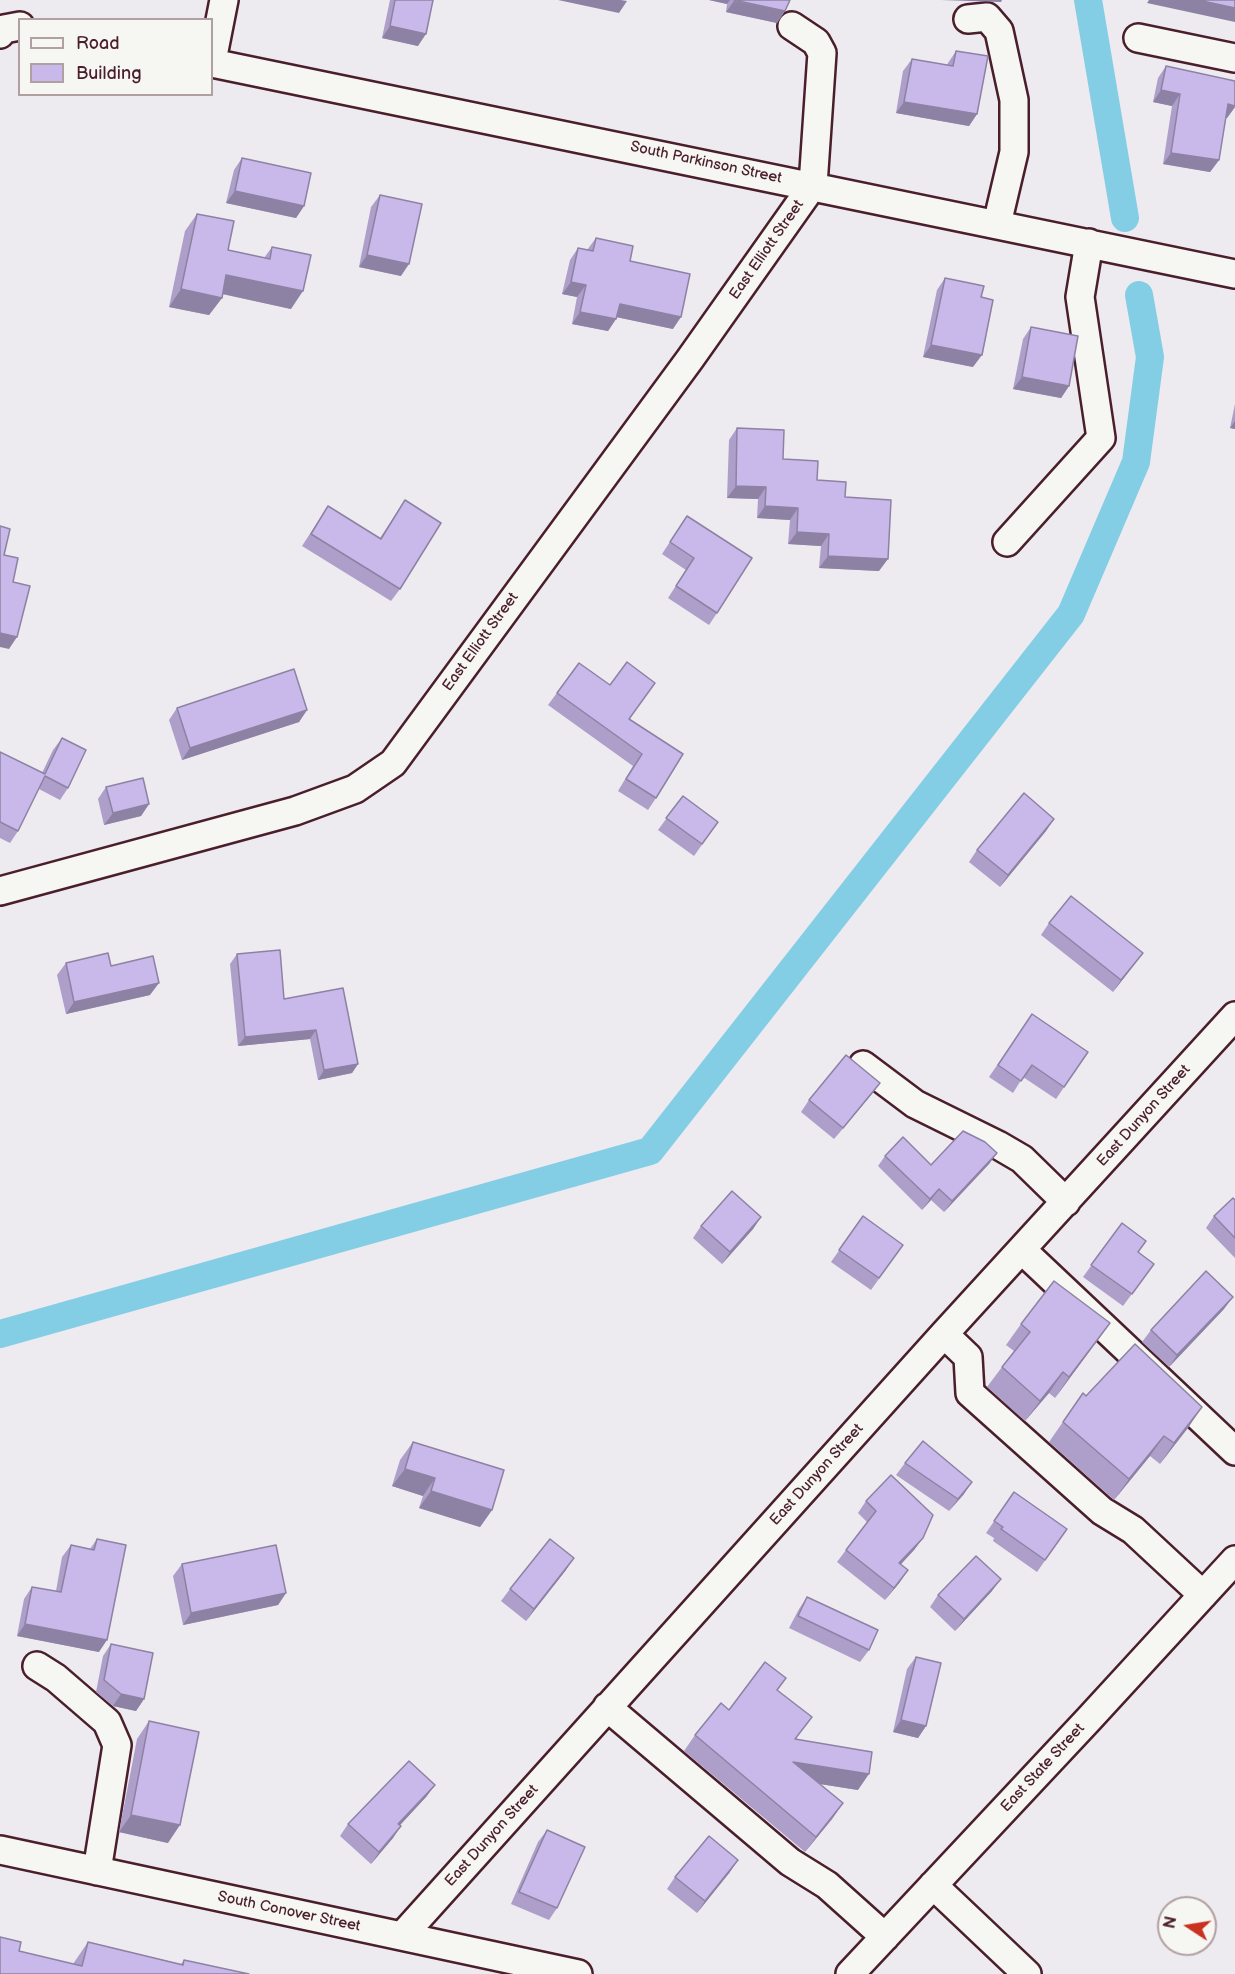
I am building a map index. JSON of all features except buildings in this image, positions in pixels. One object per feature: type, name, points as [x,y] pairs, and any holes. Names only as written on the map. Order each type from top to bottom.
[{"type":"street","points":[[213,57],[224,0]]},
{"type":"street","points":[[968,20],[987,17],[999,31],[1014,100],[1014,152],[997,224]]},
{"type":"street","points":[[792,26],[816,42],[822,53],[813,185]]},
{"type":"street","points":[[1138,38],[1235,58]]},
{"type":"street","name":"South Parkinson Street","points":[[213,62],[1234,271]]},
{"type":"street","name":"East Elliott Street","points":[[0,891],[295,811],[355,789],[393,763],[690,358],[813,185]]},
{"type":"street","points":[[1007,542],[1101,438],[1080,297],[1089,243]]},
{"type":"street","name":"East Dunyon Street","points":[[402,1936],[944,1334],[1235,1016]]},
{"type":"street","points":[[862,1065],[915,1104],[998,1145],[1022,1160],[1066,1202]]},
{"type":"street","points":[[1022,1250],[1235,1451]]},
{"type":"street","points":[[944,1334],[968,1357],[970,1393],[1102,1511],[1133,1530],[1203,1595]]},
{"type":"street","name":"East State Street","points":[[850,1974],[1235,1560]]},
{"type":"street","points":[[37,1666],[56,1678],[107,1722],[117,1745],[97,1871]]},
{"type":"street","points":[[607,1707],[790,1862],[827,1885],[885,1936]]},
{"type":"street","name":"South Conover Street","points":[[0,1850],[578,1974]]},
{"type":"street","points":[[933,1885],[1027,1974]]},
{"type":"waterway","points":[[1088,0],[1125,218]]},
{"type":"waterway","points":[[0,1334],[650,1151],[1071,614],[1136,462],[1150,357],[1139,295]]}]
